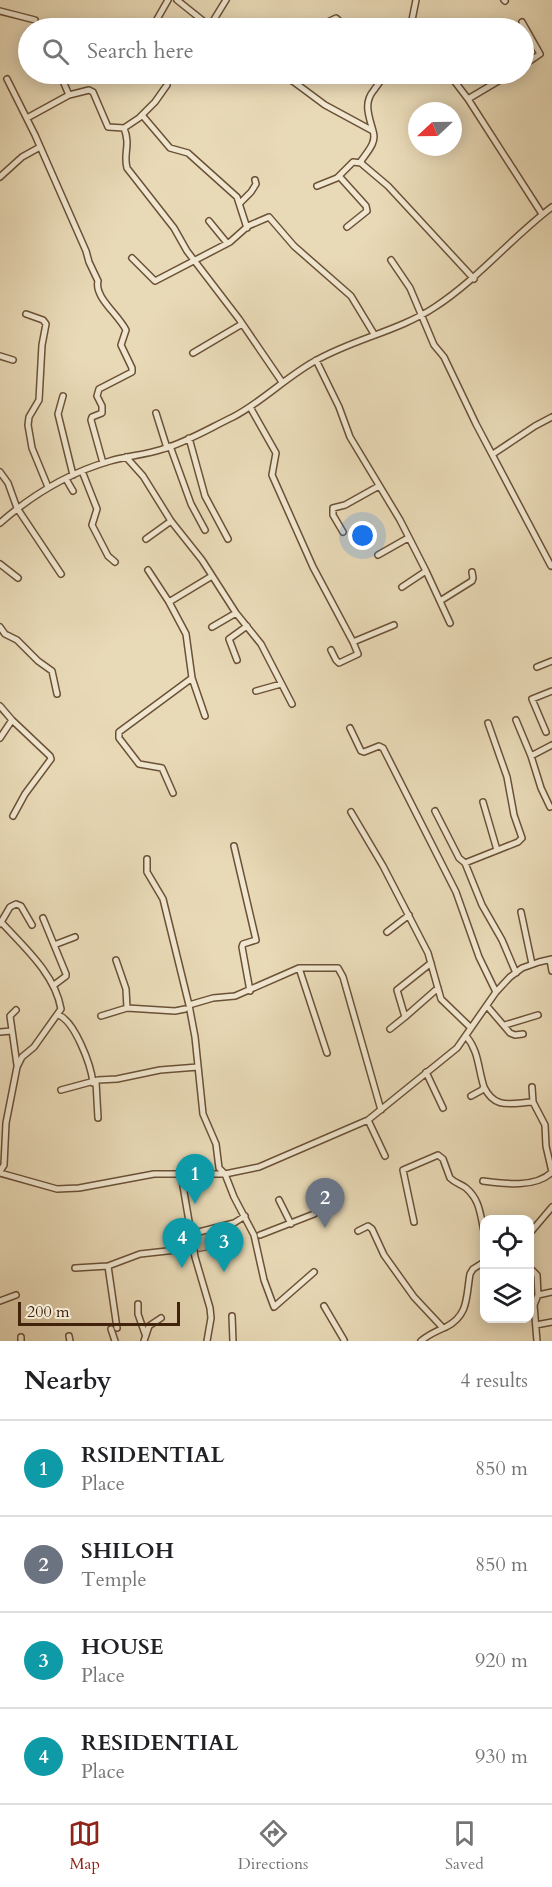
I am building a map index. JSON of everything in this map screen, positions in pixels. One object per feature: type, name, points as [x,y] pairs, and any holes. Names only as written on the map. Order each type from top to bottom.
[{"type":"street","points":[[158,18],[168,0]]},
{"type":"street","points":[[177,0],[199,18]]},
{"type":"street","points":[[415,18],[416,0]]},
{"type":"street","points":[[215,18],[223,1]]},
{"type":"street","points":[[0,11],[27,18]]},
{"type":"street","points":[[534,43],[540,54],[534,58]]},
{"type":"street","points":[[8,79],[86,251],[98,281],[96,288],[126,330],[121,345],[132,372],[99,389],[97,396],[102,406],[102,413],[91,420],[103,463]]},
{"type":"street","points":[[64,84],[69,95]]},
{"type":"street","points":[[27,118],[69,95],[92,91],[108,127],[124,128],[155,102],[167,84]]},
{"type":"street","points":[[297,84],[325,105],[373,131]]},
{"type":"street","points":[[361,163],[374,143],[375,138],[367,111],[368,98],[379,84]]},
{"type":"street","points":[[457,84],[543,214]]},
{"type":"street","points":[[468,99],[493,84]]},
{"type":"street","points":[[142,114],[170,148],[188,153],[209,174],[237,196],[247,228]]},
{"type":"street","points":[[124,128],[128,142],[127,168],[174,228],[193,260],[242,324],[282,382]]},
{"type":"street","points":[[0,177],[26,154],[40,147]]},
{"type":"street","points":[[317,186],[339,176],[353,162],[361,163],[388,186],[474,279]]},
{"type":"street","points":[[339,176],[366,206],[367,211],[347,227]]},
{"type":"street","points":[[240,203],[251,192],[256,184],[255,180]]},
{"type":"street","points":[[0,523],[48,487],[103,463],[168,447],[189,438],[250,407],[282,382],[316,360],[422,315],[474,279],[543,214],[552,209]]},
{"type":"street","points":[[132,258],[155,280],[226,243],[247,228],[268,217],[272,218],[294,246],[351,296],[374,334]]},
{"type":"street","points":[[209,221],[226,243]]},
{"type":"street","points":[[391,260],[406,279],[434,345],[444,357],[551,566]]},
{"type":"street","points":[[26,314],[43,320],[46,324],[42,345],[39,400],[29,417],[28,424],[32,448],[48,487]]},
{"type":"street","points":[[193,353],[242,324]]},
{"type":"street","points":[[0,356],[13,360]]},
{"type":"street","points":[[316,360],[339,407],[350,437],[426,571],[450,623]]},
{"type":"street","points":[[63,396],[58,414],[73,475]]},
{"type":"street","points":[[250,407],[276,453],[272,475],[313,567],[358,654],[339,663],[331,650]]},
{"type":"street","points":[[156,412],[191,504],[205,530]]},
{"type":"street","points":[[493,454],[552,417]]},
{"type":"street","points":[[189,438],[205,496],[228,539]]},
{"type":"street","points":[[126,457],[143,476],[171,521],[236,613],[261,644],[292,704]]},
{"type":"street","points":[[0,471],[8,483],[17,508],[61,574]]},
{"type":"street","points":[[82,471],[97,509],[92,524],[93,528],[108,556],[115,562]]},
{"type":"street","points":[[66,479],[73,491]]},
{"type":"street","points":[[343,531],[333,515],[333,508],[345,505],[379,486]]},
{"type":"street","points":[[146,539],[171,521]]},
{"type":"street","points":[[378,555],[408,538]]},
{"type":"street","points":[[0,564],[18,578]]},
{"type":"street","points":[[148,570],[186,634],[192,678],[205,716]]},
{"type":"street","points":[[402,587],[426,571]]},
{"type":"street","points":[[440,601],[472,582],[472,572]]},
{"type":"street","points":[[169,602],[212,576]]},
{"type":"street","points":[[212,627],[236,613]]},
{"type":"street","points":[[237,660],[229,639],[247,626]]},
{"type":"street","points":[[353,642],[394,626]]},
{"type":"street","points":[[0,627],[5,634],[16,640],[52,671],[57,694]]},
{"type":"street","points":[[537,667],[552,661]]},
{"type":"street","points":[[173,794],[162,768],[139,764],[118,738],[119,732],[192,678]]},
{"type":"street","points":[[256,691],[281,684]]},
{"type":"street","points":[[546,732],[532,699],[552,691]]},
{"type":"street","points":[[0,706],[12,720],[49,752],[51,759],[13,816]]},
{"type":"street","points":[[0,738],[12,720]]},
{"type":"street","points":[[516,720],[550,807]]},
{"type":"street","points":[[465,863],[520,841],[522,838],[514,815],[507,777],[488,723]]},
{"type":"street","points":[[350,728],[361,751],[379,746],[383,748],[456,892],[479,957],[496,992]]},
{"type":"street","points":[[531,756],[552,745]]},
{"type":"street","points":[[483,802],[497,850]]},
{"type":"street","points":[[351,812],[383,866],[428,952],[443,1002],[470,1027]]},
{"type":"street","points":[[435,812],[459,858],[465,863],[482,905],[502,940],[516,973]]},
{"type":"street","points":[[234,846],[256,940],[243,944],[242,947],[250,991]]},
{"type":"street","points":[[147,859],[147,872],[163,898],[195,1037],[203,1114],[216,1144],[219,1168],[225,1174],[254,1235],[264,1280],[274,1307],[314,1272]]},
{"type":"street","points":[[32,925],[21,906],[16,904],[10,907],[0,923],[30,953],[54,985],[61,1009],[34,1047],[22,1057],[17,1067],[6,1123],[4,1165],[0,1172],[57,1189],[78,1188],[154,1174],[225,1174],[259,1167],[368,1120],[457,1048],[496,992],[516,973],[532,964],[551,960],[552,971]]},
{"type":"street","points":[[521,912],[532,964]]},
{"type":"street","points":[[387,932],[409,915]]},
{"type":"street","points":[[43,918],[66,976],[54,985]]},
{"type":"street","points":[[54,945],[75,937]]},
{"type":"street","points":[[116,960],[126,989],[127,1008]]},
{"type":"street","points":[[405,1017],[397,990],[431,963]]},
{"type":"street","points":[[299,968],[327,1053]]},
{"type":"street","points":[[101,1017],[127,1008],[175,1011],[213,998],[229,997],[250,991],[299,968],[338,968],[341,971],[381,1110]]},
{"type":"street","points":[[390,1029],[438,988]]},
{"type":"street","points":[[487,1006],[513,1035],[523,1034]]},
{"type":"street","points":[[16,1010],[10,1016],[17,1067]]},
{"type":"street","points":[[58,1015],[63,1017],[75,1033],[89,1064],[94,1082],[98,1118]]},
{"type":"street","points":[[505,1025],[538,1015]]},
{"type":"street","points":[[0,1032],[11,1031]]},
{"type":"street","points":[[466,1036],[471,1042],[480,1065],[483,1087],[489,1098],[501,1104],[534,1102]]},
{"type":"street","points":[[61,1090],[160,1070],[198,1067]]},
{"type":"street","points":[[426,1072],[443,1108]]},
{"type":"street","points":[[471,1096],[483,1087]]},
{"type":"street","points":[[483,1181],[503,1183],[542,1180],[552,1172],[546,1146],[545,1125],[534,1102],[532,1087]]},
{"type":"street","points":[[368,1120],[385,1156]]},
{"type":"street","points":[[414,1222],[403,1170],[438,1155],[443,1159],[450,1178],[474,1197],[480,1217]]},
{"type":"street","points":[[181,1174],[194,1248],[210,1308],[211,1318],[207,1341]]},
{"type":"street","points":[[279,1200],[291,1224]]},
{"type":"street","points":[[534,1228],[552,1207]]},
{"type":"street","points":[[260,1235],[314,1214]]},
{"type":"street","points":[[191,1234],[234,1223],[245,1216]]},
{"type":"street","points":[[357,1231],[370,1227],[384,1256],[414,1298],[443,1328]]},
{"type":"street","points":[[75,1268],[108,1266],[140,1254],[194,1248]]},
{"type":"street","points":[[421,1341],[461,1316],[470,1274],[480,1265]]},
{"type":"street","points":[[108,1266],[115,1341]]},
{"type":"street","points":[[531,1269],[537,1275],[538,1295],[534,1305],[537,1341]]},
{"type":"street","points":[[538,1295],[552,1292]]},
{"type":"street","points":[[0,1301],[16,1295]]},
{"type":"street","points":[[138,1304],[137,1311],[145,1334]]},
{"type":"street","points":[[324,1306],[345,1341]]},
{"type":"street","points":[[231,1316],[232,1341]]},
{"type":"street","points":[[144,1341],[149,1326],[161,1318]]},
{"type":"street","points":[[536,1325],[552,1322]]},
{"type":"street","points":[[335,1341],[345,1341]]},
{"type":"shaded area","points":[[212,1231],[214,1249],[196,1252],[194,1235]]},
{"type":"place","name":"RSIDENTIAL","points":[[195,1204]]},
{"type":"place","name":"SHILOH","points":[[325,1228]]},
{"type":"place","name":"RESIDENTIAL","points":[[182,1268]]},
{"type":"place","name":"HOUSE","points":[[224,1272]]}]
